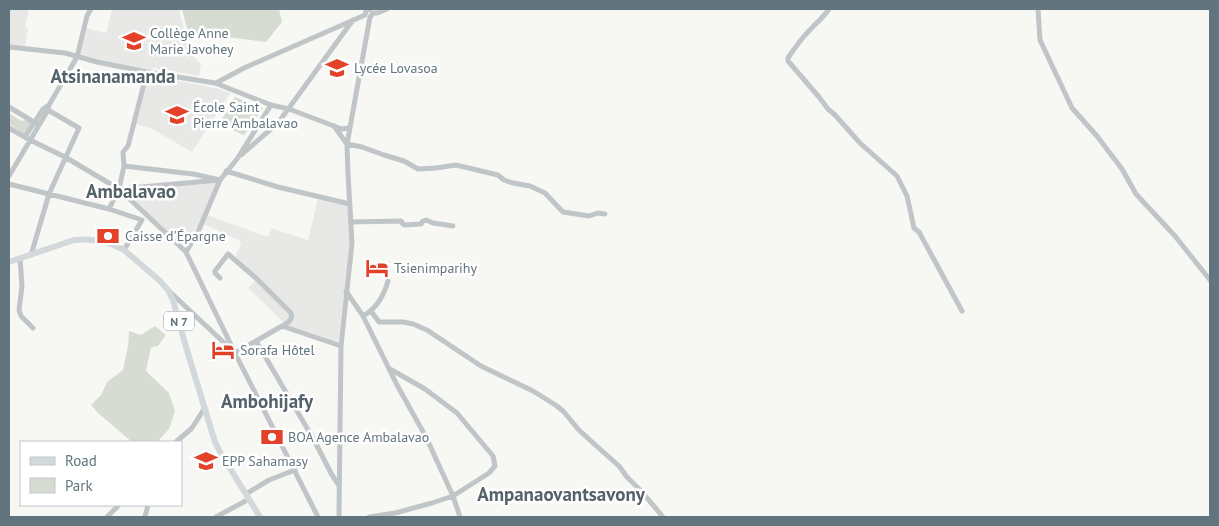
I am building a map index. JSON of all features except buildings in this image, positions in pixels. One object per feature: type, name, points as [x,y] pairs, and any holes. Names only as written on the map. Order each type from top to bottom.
[{"type":"main road","name":"N 7","points":[[9,262],[74,240],[96,239],[118,246],[159,280],[168,290],[173,300],[215,442],[260,517]]},
{"type":"street","points":[[9,176],[28,139],[49,107],[77,57],[87,16],[91,9]]},
{"type":"street","points":[[215,83],[244,68],[353,20],[370,13],[377,13],[388,9]]},
{"type":"street","points":[[829,9],[821,20],[808,31],[788,58],[788,62],[828,110],[836,115],[860,143],[897,176],[907,196],[914,228],[920,232],[962,311]]},
{"type":"street","points":[[1038,9],[1040,40],[1072,108],[1097,136],[1122,169],[1136,194],[1175,236],[1210,280]]},
{"type":"street","points":[[339,517],[341,346],[352,243],[348,144],[370,13]]},
{"type":"street","points":[[236,159],[278,123],[353,20]]},
{"type":"street","points":[[9,47],[65,53],[147,72],[215,83],[271,105],[289,109],[341,130],[350,128]]},
{"type":"street","points":[[109,209],[120,189],[124,166],[123,152],[128,146],[147,72]]},
{"type":"street","points":[[186,252],[201,226],[220,180],[271,105]]},
{"type":"street","points":[[9,107],[37,124]]},
{"type":"street","points":[[31,255],[49,194],[79,128],[49,107]]},
{"type":"street","points":[[334,126],[348,144],[404,161],[418,169],[456,165],[498,175],[504,180],[530,186],[545,193],[563,212],[589,216],[598,212],[605,214]]},
{"type":"street","points":[[9,128],[65,156],[120,189],[186,252],[318,517]]},
{"type":"street","points":[[124,166],[193,174],[220,180]]},
{"type":"street","points":[[226,171],[278,187],[350,204]]},
{"type":"street","points":[[120,189],[220,180]]},
{"type":"street","points":[[9,184],[109,209],[142,220]]},
{"type":"street","points":[[124,250],[142,220],[148,215]]},
{"type":"street","points":[[351,222],[401,221],[405,225],[421,224],[426,220],[452,226]]},
{"type":"street","points":[[220,278],[214,273],[228,254],[257,279],[291,313],[292,317],[287,324],[236,353]]},
{"type":"street","points":[[20,258],[22,286],[19,310],[21,316],[32,328]]},
{"type":"street","points":[[363,316],[371,311],[385,290],[388,281]]},
{"type":"street","points":[[168,290],[236,353]]},
{"type":"street","points":[[346,291],[363,316],[407,405],[426,437],[453,496],[460,517]]},
{"type":"street","points":[[176,311],[188,308]]},
{"type":"street","points":[[371,311],[379,322],[403,322],[427,330],[481,366],[532,391],[557,406],[578,429],[619,466],[663,517]]},
{"type":"street","points":[[282,326],[341,346]]},
{"type":"street","points":[[256,341],[339,485]]},
{"type":"street","points":[[369,517],[396,513],[432,504],[453,496],[490,473],[495,466],[493,456],[456,412],[425,389],[390,369]]},
{"type":"street","points":[[177,441],[192,428],[204,409]]},
{"type":"street","points":[[216,517],[269,480],[295,470]]},
{"type":"street","points":[[107,517],[118,506]]},
{"type":"shaded area","points":[[9,9],[29,9],[25,27],[28,28],[25,48],[9,46]]},
{"type":"shaded area","name":"Collège Anne Marie Javohey","points":[[112,9],[179,9],[189,50],[201,65],[199,76],[154,68],[149,70],[78,56],[85,28],[106,33]]},
{"type":"shaded area","name":"École Saint Pierre Ambalavao","points":[[148,75],[216,88],[230,93],[192,152],[152,129],[136,124]]},
{"type":"shaded area","points":[[219,182],[183,252],[119,189]]},
{"type":"shaded area","points":[[318,199],[349,204],[350,241],[338,345],[290,327],[283,322],[248,288],[257,279],[234,259],[241,244],[239,240],[203,224],[207,215],[268,237],[271,228],[308,240]]},
{"type":"green space","points":[[182,9],[279,9],[282,22],[266,42],[188,32]]},
{"type":"green space","points":[[235,97],[263,108],[244,135],[219,124]]},
{"type":"green space","points":[[9,113],[21,121],[27,120],[32,123],[24,134],[9,124]]},
{"type":"green space","points":[[155,326],[166,335],[158,346],[151,347],[146,371],[169,393],[175,411],[169,429],[158,441],[131,441],[91,405],[101,395],[107,382],[123,370],[129,331],[141,335]]},
{"type":"place","name":"Collège Anne Marie Javohey","points":[[134,41]]},
{"type":"place","name":"Lycée Lovasoa","points":[[337,68]]},
{"type":"place","name":"École Saint Pierre Ambalavao","points":[[177,115]]},
{"type":"place","name":"Caisse d'Épargne","points":[[108,236]]},
{"type":"place","name":"Tsienimparihy","points":[[377,268]]},
{"type":"place","name":"Sorafa Hôtel","points":[[223,350]]},
{"type":"place","name":"BOA Agence Ambalavao","points":[[272,437]]},
{"type":"place","name":"EPP Sahamasy","points":[[206,461]]},
{"type":"district","name":"Atsinanamanda","points":[[113,76]]},
{"type":"district","name":"Ambalavao","points":[[131,191]]},
{"type":"district","name":"Ambohijafy","points":[[267,401]]},
{"type":"district","name":"Ampanaovantsavony","points":[[561,494]]}]
